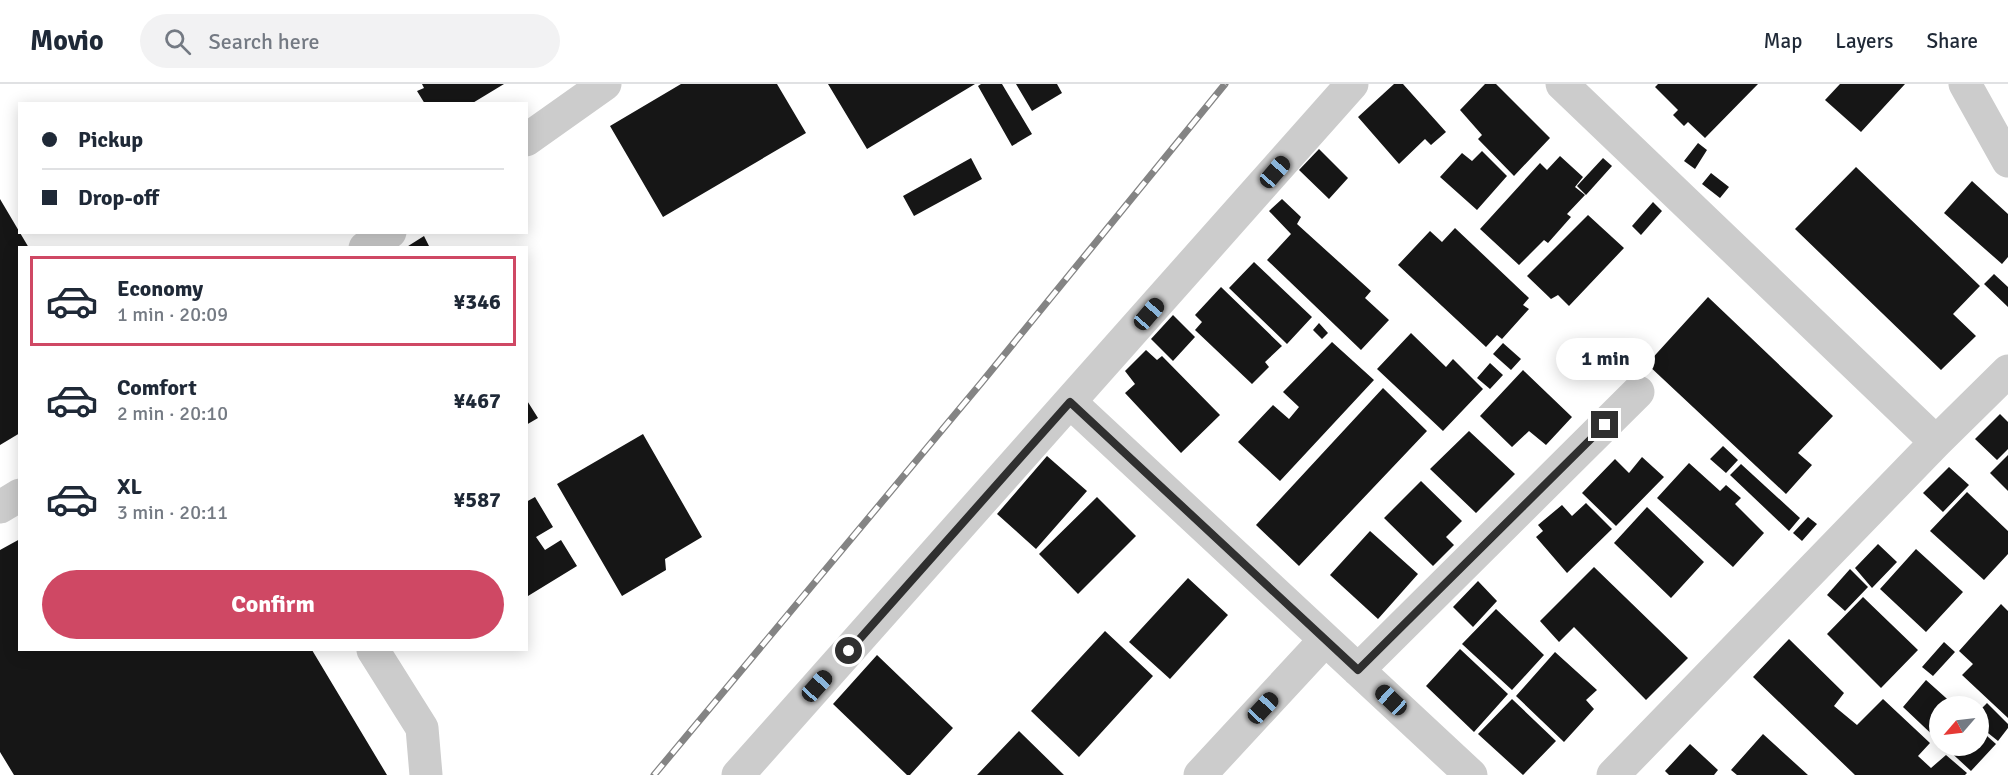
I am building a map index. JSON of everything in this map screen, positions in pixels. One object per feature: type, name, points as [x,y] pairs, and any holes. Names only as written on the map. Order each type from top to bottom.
[{"type":"street","points":[[528,139],[605,84]]},
{"type":"street","points":[[738,775],[1352,84]]},
{"type":"street","points":[[1562,84],[1936,442]]},
{"type":"street","points":[[1965,84],[2008,161]]},
{"type":"street","points":[[368,246],[387,234]]},
{"type":"street","points":[[1614,775],[1936,442],[2008,371]]},
{"type":"street","points":[[1358,670],[1638,392]]},
{"type":"street","points":[[1070,402],[1472,775]]},
{"type":"street","points":[[0,507],[18,496]]},
{"type":"street","points":[[1200,775],[1325,640]]},
{"type":"street","points":[[374,651],[422,728],[426,775]]},
{"type":"building","points":[[422,84],[504,84],[474,102],[424,102],[417,91],[424,88]]},
{"type":"building","points":[[681,84],[777,84],[806,133],[663,217],[610,126]]},
{"type":"building","points":[[828,84],[975,84],[867,149]]},
{"type":"building","points":[[1002,84],[1032,134],[1012,146],[978,86]]},
{"type":"building","points":[[1016,84],[1057,84],[1062,93],[1032,111]]},
{"type":"building","points":[[1394,84],[1403,84],[1446,132],[1431,145],[1425,139],[1399,164],[1358,117]]},
{"type":"building","points":[[1485,84],[1496,84],[1550,138],[1514,176],[1478,139],[1482,135],[1460,110]]},
{"type":"building","points":[[1658,84],[1758,84],[1705,138],[1688,122],[1684,126],[1673,115],[1678,110],[1655,87]]},
{"type":"building","points":[[1840,84],[1905,84],[1861,132],[1825,100]]},
{"type":"building","points":[[1698,143],[1707,150],[1695,169],[1684,161]]},
{"type":"building","points":[[1319,149],[1348,178],[1329,199],[1299,170]]},
{"type":"building","points":[[1482,151],[1507,176],[1477,210],[1440,177],[1462,153],[1472,161]]},
{"type":"building","points":[[1560,156],[1583,177],[1575,187],[1585,195],[1567,214],[1571,217],[1548,243],[1544,240],[1519,265],[1480,229],[1540,163],[1547,170]]},
{"type":"building","points":[[971,158],[982,179],[914,216],[903,196]]},
{"type":"building","points":[[1603,158],[1612,166],[1586,195],[1577,186]]},
{"type":"building","points":[[1856,167],[1980,286],[1953,314],[1976,336],[1941,370],[1795,229]]},
{"type":"building","points":[[1711,173],[1729,187],[1720,198],[1702,184]]},
{"type":"building","points":[[1972,181],[2008,214],[2008,257],[2002,264],[1944,213]]},
{"type":"building","points":[[0,199],[18,229],[18,234],[21,234],[28,246],[18,246],[18,434],[0,445]]},
{"type":"building","points":[[1282,199],[1301,217],[1297,224],[1371,291],[1365,298],[1389,320],[1361,350],[1267,260],[1291,234],[1269,211]]},
{"type":"building","points":[[1653,202],[1662,211],[1641,235],[1632,226]]},
{"type":"building","points":[[1588,215],[1624,248],[1569,306],[1558,295],[1551,299],[1527,276]]},
{"type":"building","points":[[1455,228],[1529,298],[1523,305],[1529,309],[1502,339],[1497,335],[1486,347],[1398,265],[1430,231],[1442,242]]},
{"type":"building","points":[[424,236],[429,246],[408,246]]},
{"type":"building","points":[[1254,262],[1312,317],[1287,344],[1229,288]]},
{"type":"building","points":[[1994,274],[2008,287],[2008,307],[1984,284]]},
{"type":"building","points":[[1221,287],[1282,346],[1265,362],[1269,367],[1252,384],[1195,330],[1202,322],[1195,315]]},
{"type":"building","points":[[1708,297],[1833,416],[1798,453],[1812,465],[1786,494],[1647,364]]},
{"type":"building","points":[[1173,315],[1195,337],[1173,361],[1151,339]]},
{"type":"building","points":[[1319,323],[1328,333],[1322,339],[1313,330]]},
{"type":"building","points":[[1411,333],[1446,367],[1453,359],[1483,389],[1443,431],[1377,369]]},
{"type":"building","points":[[1332,342],[1374,380],[1280,481],[1238,442],[1273,405],[1289,419],[1299,407],[1283,392]]},
{"type":"building","points":[[1503,343],[1521,359],[1511,370],[1493,354]]},
{"type":"building","points":[[1146,350],[1157,360],[1162,356],[1220,415],[1181,453],[1125,393],[1135,384],[1125,371]]},
{"type":"building","points":[[1490,363],[1503,375],[1490,389],[1477,378]]},
{"type":"building","points":[[1523,370],[1572,417],[1546,445],[1529,431],[1512,447],[1480,416]]},
{"type":"building","points":[[1383,388],[1427,431],[1299,566],[1256,525]]},
{"type":"building","points":[[528,402],[538,418],[528,424]]},
{"type":"building","points":[[2000,414],[2008,422],[2008,449],[1997,460],[1975,439]]},
{"type":"building","points":[[1469,431],[1515,474],[1476,513],[1430,469]]},
{"type":"building","points":[[643,434],[702,537],[665,559],[666,570],[622,596],[557,484]]},
{"type":"building","points":[[1723,446],[1738,460],[1726,473],[1710,459]]},
{"type":"building","points":[[2008,455],[2008,491],[1990,473]]},
{"type":"building","points":[[1047,456],[1087,491],[1036,549],[997,514]]},
{"type":"building","points":[[1642,457],[1664,477],[1616,526],[1582,493],[1615,459],[1629,473]]},
{"type":"building","points":[[1689,463],[1720,491],[1726,485],[1741,498],[1735,504],[1764,533],[1733,567],[1657,498]]},
{"type":"building","points":[[1741,464],[1800,518],[1789,531],[1730,475]]},
{"type":"building","points":[[1949,467],[1969,485],[1943,512],[1923,493]]},
{"type":"building","points":[[1421,481],[1462,521],[1446,537],[1454,545],[1433,566],[1384,518]]},
{"type":"building","points":[[1967,492],[2008,531],[2008,554],[1984,580],[1930,531]]},
{"type":"building","points":[[535,497],[553,527],[536,537],[545,550],[561,540],[577,566],[528,596],[528,501]]},
{"type":"building","points":[[1097,497],[1136,536],[1078,594],[1039,554]]},
{"type":"building","points":[[1586,503],[1612,529],[1567,573],[1536,537],[1543,531],[1538,525],[1562,505],[1572,516]]},
{"type":"building","points":[[1647,507],[1704,562],[1671,598],[1614,543]]},
{"type":"building","points":[[1808,517],[1817,524],[1802,541],[1793,533]]},
{"type":"building","points":[[1370,531],[1418,574],[1378,619],[1330,575]]},
{"type":"building","points":[[18,540],[18,651],[313,651],[387,775],[14,775],[0,752],[0,550]]},
{"type":"building","points":[[1878,544],[1897,562],[1872,588],[1855,568]]},
{"type":"building","points":[[1916,549],[1963,592],[1926,632],[1880,589]]},
{"type":"building","points":[[1594,567],[1688,658],[1646,700],[1574,627],[1559,642],[1540,621]]},
{"type":"building","points":[[1850,569],[1868,587],[1845,611],[1827,595]]},
{"type":"building","points":[[1188,578],[1228,615],[1170,679],[1129,642]]},
{"type":"building","points":[[1478,581],[1497,601],[1473,627],[1453,607]]},
{"type":"building","points":[[1863,597],[1918,650],[1881,688],[1827,634]]},
{"type":"building","points":[[2001,604],[2008,611],[2008,718],[1989,700],[1989,696],[1984,696],[1962,675],[1973,664],[1959,651]]},
{"type":"building","points":[[1496,609],[1544,655],[1512,690],[1462,644]]},
{"type":"building","points":[[1105,631],[1153,676],[1079,757],[1031,711]]},
{"type":"building","points":[[1789,639],[1844,693],[1834,706],[1857,725],[1883,699],[1929,742],[1918,756],[1931,768],[1947,756],[1967,773],[1965,775],[1855,775],[1753,677]]},
{"type":"building","points":[[1944,642],[1955,652],[1933,676],[1922,667]]},
{"type":"building","points":[[1460,649],[1508,694],[1474,732],[1426,686]]},
{"type":"building","points":[[1555,652],[1597,690],[1586,700],[1594,709],[1564,742],[1516,696]]},
{"type":"building","points":[[877,655],[953,728],[910,775],[907,775],[833,704]]},
{"type":"building","points":[[1926,680],[1944,696],[1929,696],[1929,732],[1903,707]]},
{"type":"building","points":[[1512,699],[1556,741],[1523,775],[1478,734]]},
{"type":"building","points":[[1989,705],[2008,724],[2008,728],[1998,741],[1989,734]]},
{"type":"building","points":[[1019,731],[1064,775],[977,775]]},
{"type":"building","points":[[1763,734],[1808,775],[1737,775],[1731,770]]},
{"type":"building","points":[[1989,738],[1996,744],[1989,752]]},
{"type":"building","points":[[1690,744],[1718,770],[1714,775],[1669,775],[1665,771]]},
{"type":"building","points":[[1955,756],[1985,756],[1971,771]]},
{"type":"railway","points":[[654,775],[982,382],[1225,84]]},
{"type":"route","points":[[849,651],[1070,402],[1358,670],[1605,425]]}]
